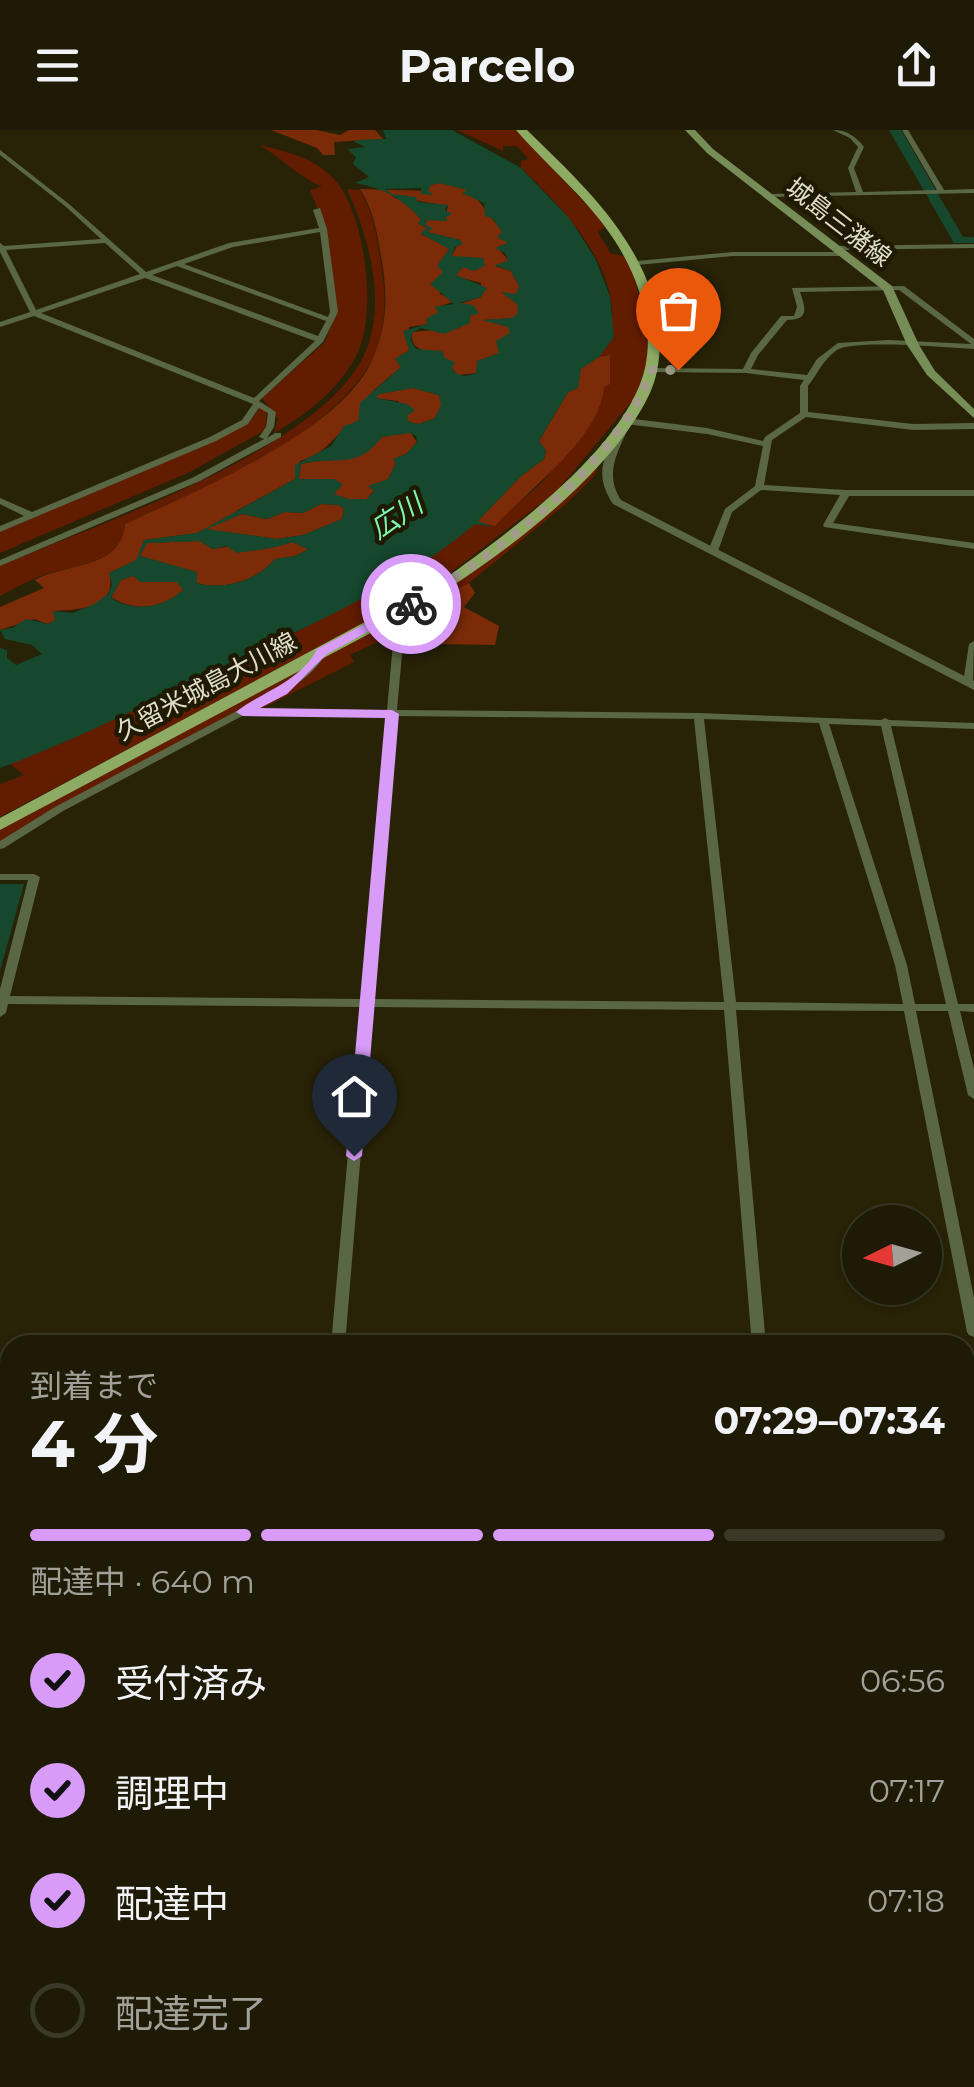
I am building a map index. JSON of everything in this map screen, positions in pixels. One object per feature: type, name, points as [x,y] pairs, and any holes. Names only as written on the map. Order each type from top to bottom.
[{"type":"main road","name":"久留米城島大川線","points":[[0,825],[446,584],[582,474],[626,422],[642,398],[652,370],[651,319],[637,263],[609,222],[522,130]]},
{"type":"main road","name":"城島三潴線","points":[[690,130],[710,152],[888,288],[913,345],[941,385],[974,414]]},
{"type":"street","points":[[836,130],[852,137],[861,147],[851,168],[860,194]]},
{"type":"street","points":[[905,130],[940,192]]},
{"type":"street","points":[[0,152],[145,275],[320,340]]},
{"type":"street","points":[[768,196],[974,191]]},
{"type":"street","points":[[0,528],[214,439],[245,422],[255,402],[320,340],[334,312],[332,275],[317,210]]},
{"type":"street","points":[[0,325],[232,245],[324,229]]},
{"type":"street","points":[[106,241],[0,247],[34,314],[255,402],[272,412],[270,427],[263,438]]},
{"type":"street","points":[[637,263],[733,254],[974,246]]},
{"type":"street","points":[[177,264],[330,320]]},
{"type":"street","points":[[746,371],[751,354],[778,330],[784,318],[797,318],[801,306],[795,290],[901,288],[974,345]]},
{"type":"street","points":[[804,414],[804,386],[820,360],[838,346],[974,345]]},
{"type":"street","points":[[652,370],[746,371],[811,378]]},
{"type":"street","points":[[713,551],[728,511],[759,487],[767,444],[775,433],[804,414],[913,427],[974,426]]},
{"type":"street","points":[[767,444],[707,431],[626,422],[604,470],[606,489],[618,502],[971,684],[974,644]]},
{"type":"street","points":[[0,556],[263,438],[278,435],[197,479],[0,563]]},
{"type":"street","points":[[759,487],[846,494],[974,493]]},
{"type":"street","points":[[846,494],[827,525],[974,546]]},
{"type":"street","points":[[0,501],[32,516]]},
{"type":"street","points":[[339,1335],[399,632]]},
{"type":"street","points":[[0,846],[59,809],[282,691],[321,652]]},
{"type":"street","points":[[243,712],[699,716],[974,726]]},
{"type":"street","points":[[699,716],[730,1006],[758,1335]]},
{"type":"street","points":[[823,721],[913,1007],[974,1332]]},
{"type":"street","points":[[885,721],[974,1095]]},
{"type":"street","points":[[0,877],[34,877],[2,1006],[974,1008]]},
{"type":"shaded area","points":[[271,130],[316,130],[340,135],[349,130],[375,130],[383,139],[334,142],[335,155],[323,155],[317,148]]},
{"type":"shaded area","points":[[457,130],[516,130],[607,226],[598,232],[610,253],[627,257],[645,313],[648,356],[637,395],[557,491],[428,590],[0,817],[0,784],[24,775],[10,764],[0,768],[183,688],[361,597],[525,496],[543,481],[567,449],[606,378],[610,355],[599,357],[610,331],[612,305],[606,279],[578,229],[521,168],[521,161],[528,159],[517,146],[503,146],[503,151]]},
{"type":"shaded area","points":[[260,145],[309,161],[334,179],[354,216],[367,291],[363,338],[348,369],[320,400],[274,433],[278,418],[262,398],[325,342],[337,310],[326,229],[310,190],[322,186]]},
{"type":"shaded area","points":[[430,185],[462,186],[468,191],[503,233],[498,236],[508,243],[497,247],[509,261],[495,266],[511,271],[519,286],[518,313],[513,318],[484,320],[509,327],[510,333],[499,353],[478,361],[476,373],[458,375],[443,358],[414,343],[412,332],[460,328],[460,304],[481,297],[481,283],[455,276],[463,267],[479,270],[451,257],[460,240],[426,232],[431,228],[425,225],[428,220],[445,217],[448,206],[391,196],[412,206],[421,220],[418,223],[428,229],[421,234],[451,249],[440,294],[455,301],[435,308],[439,312],[428,324],[409,327],[409,350],[397,360],[401,367],[374,390],[358,421],[319,452],[300,461],[295,479],[236,511],[238,514],[197,533],[144,540],[137,560],[109,573],[108,594],[102,601],[54,611],[55,620],[48,624],[34,619],[0,630],[0,607],[44,588],[35,580],[103,557],[121,539],[125,524],[263,457],[331,411],[356,386],[377,348],[385,300],[377,234],[360,189],[428,191]]},
{"type":"shaded area","points":[[347,189],[360,190],[371,216],[385,303],[374,355],[348,394],[291,440],[258,460],[125,524],[122,538],[106,556],[38,577],[0,596],[0,566],[146,506],[256,452],[303,421],[341,388],[365,353],[375,313],[368,249]]},
{"type":"shaded area","points":[[610,355],[610,384],[604,387],[600,406],[576,444],[495,526],[477,522],[521,476],[544,459],[546,451],[539,441],[568,392],[578,388],[581,368]]},
{"type":"shaded area","points":[[413,388],[439,395],[442,405],[435,418],[419,424],[409,422],[398,401],[375,398],[379,394]]},
{"type":"shaded area","points":[[260,408],[267,410],[265,430],[190,472],[0,553],[0,532],[215,441],[249,423]]},
{"type":"shaded area","points":[[410,432],[417,442],[406,454],[393,459],[396,463],[388,479],[369,487],[374,490],[367,499],[333,494],[334,479],[299,479],[301,464],[354,457],[373,447],[381,437]]},
{"type":"shaded area","points":[[604,452],[595,475],[567,503],[469,583],[442,597],[403,630],[350,655],[354,662],[259,710],[254,709],[283,693],[329,653],[462,579]]},
{"type":"shaded area","points":[[321,504],[339,505],[344,509],[342,519],[304,535],[277,539],[204,529],[242,514],[267,519],[285,512],[303,513]]},
{"type":"shaded area","points":[[199,541],[213,549],[271,547],[292,542],[308,549],[296,556],[275,559],[250,578],[218,586],[197,583],[196,572],[140,556],[146,543]]},
{"type":"shaded area","points":[[133,576],[141,582],[177,582],[184,590],[167,601],[139,607],[111,597],[121,580]]},
{"type":"shaded area","points":[[469,583],[475,593],[464,607],[499,626],[495,645],[435,644],[436,626],[419,619],[442,597]]},
{"type":"shaded area","points":[[315,660],[280,690],[0,842],[0,830]]},
{"type":"water","name":"広川","points":[[383,130],[452,130],[521,168],[570,219],[596,260],[610,297],[614,337],[599,357],[581,369],[578,388],[568,392],[539,441],[546,451],[544,459],[521,476],[478,521],[493,527],[475,524],[420,565],[330,615],[120,717],[0,768],[0,648],[7,650],[7,658],[16,665],[42,654],[32,645],[5,639],[0,630],[26,619],[48,624],[55,620],[53,611],[73,613],[94,604],[108,594],[112,585],[109,573],[136,560],[144,540],[197,533],[295,479],[295,465],[331,446],[344,426],[358,421],[360,403],[401,367],[395,359],[409,350],[403,331],[427,324],[427,318],[439,312],[434,307],[454,304],[430,284],[443,272],[437,266],[449,249],[420,233],[427,228],[418,224],[421,219],[398,199],[355,183],[369,177],[353,164],[356,157],[347,149],[366,147],[354,142],[357,140],[386,139]],"holes":[[[439,183],[467,190],[462,193],[484,203],[485,216],[493,219],[502,232],[497,237],[508,243],[495,248],[505,253],[508,261],[495,265],[511,271],[519,286],[516,294],[501,292],[517,304],[518,313],[512,318],[482,320],[508,327],[510,333],[496,341],[499,353],[477,361],[476,373],[469,375],[455,372],[455,362],[445,358],[442,351],[416,349],[411,341],[412,333],[421,328],[444,334],[470,323],[470,316],[479,313],[473,305],[460,303],[481,297],[487,288],[456,275],[463,267],[473,271],[485,266],[483,258],[452,256],[455,247],[463,244],[460,240],[427,232],[433,228],[425,225],[428,220],[447,221],[446,217],[452,214],[445,210],[448,205],[418,202],[416,197],[392,194],[385,189],[421,188],[421,194],[434,195],[428,191],[431,185]],[[413,388],[439,395],[441,405],[435,418],[419,424],[409,422],[407,416],[415,410],[407,404],[376,398],[379,394]],[[410,433],[416,436],[417,442],[406,454],[393,459],[396,463],[388,479],[368,486],[374,491],[367,499],[334,494],[343,484],[334,479],[299,479],[301,464],[354,458],[382,437]],[[321,504],[344,509],[342,519],[303,535],[277,539],[207,529],[242,514],[267,519],[285,512],[303,513]],[[199,541],[213,549],[226,546],[237,553],[292,542],[308,549],[296,556],[275,559],[250,578],[218,586],[197,583],[197,572],[140,556],[147,543]],[[133,576],[141,582],[177,582],[183,590],[148,606],[130,606],[111,598],[121,580]]]},
{"type":"water","points":[[889,130],[901,130],[963,237],[974,237],[974,243],[954,243]]},
{"type":"water","points":[[0,884],[24,884],[0,971]]},
{"type":"way so far","points":[[411,604],[483,557],[582,474],[626,422],[642,398],[652,370],[678,370]]},
{"type":"route","points":[[354,1156],[392,714],[243,712],[282,691],[321,652],[411,604]]}]
